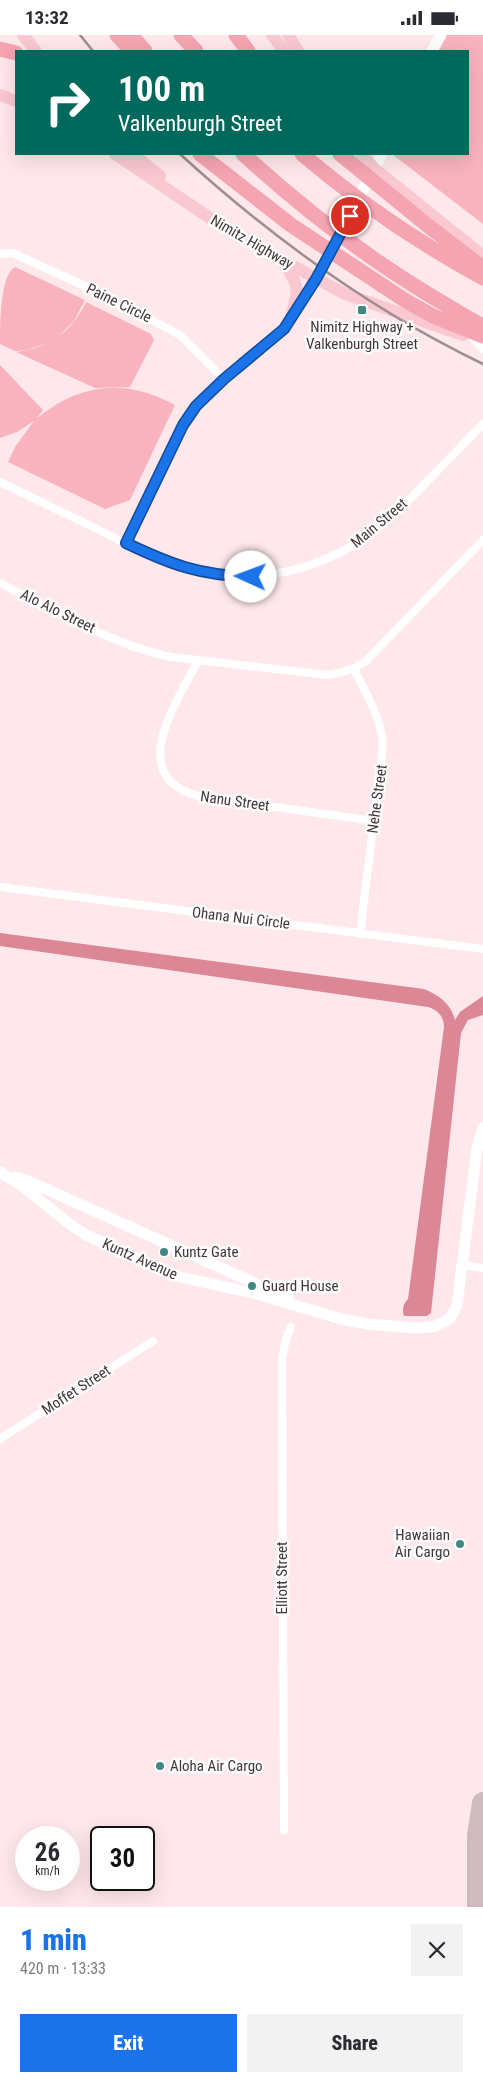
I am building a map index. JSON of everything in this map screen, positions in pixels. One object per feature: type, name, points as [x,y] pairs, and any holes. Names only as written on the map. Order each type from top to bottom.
[{"type":"highway","points":[[117,35],[131,50]]},
{"type":"highway","points":[[131,35],[144,50]]},
{"type":"highway","points":[[236,35],[247,50]]},
{"type":"highway","points":[[182,36],[195,50]]},
{"type":"highway","points":[[0,49],[15,53]]},
{"type":"highway","points":[[201,155],[291,225],[406,301],[480,339]]},
{"type":"highway","points":[[244,155],[302,205],[366,253],[415,286],[483,326]]},
{"type":"highway","points":[[303,155],[393,224],[483,278]]},
{"type":"highway","points":[[341,155],[483,268]]},
{"type":"main road","points":[[23,35],[35,50]]},
{"type":"main road","points":[[272,35],[283,50]]},
{"type":"main road","points":[[288,35],[297,50]]},
{"type":"main road","points":[[0,95],[15,101]]},
{"type":"main road","name":"Nimitz Highway","points":[[116,155],[213,219],[316,279],[345,293],[480,339]]},
{"type":"main road","points":[[134,155],[213,219]]},
{"type":"main road","points":[[361,155],[375,169],[483,256]]},
{"type":"main road","points":[[282,260],[295,279],[298,293],[290,320]]},
{"type":"street","points":[[432,50],[440,35]]},
{"type":"street","points":[[126,543],[183,425],[196,406],[224,379],[284,329],[316,279],[382,155]]},
{"type":"street","name":"Paine Circle","points":[[0,254],[13,253],[104,295],[180,335],[224,379]]},
{"type":"street","points":[[480,339],[483,349]]},
{"type":"street","name":"Main Street","points":[[0,482],[162,560],[185,568],[224,576],[251,577],[289,572],[320,562],[349,548],[375,530],[483,424]]},
{"type":"street","points":[[198,660],[313,675],[340,674],[354,669],[374,654],[483,540]]},
{"type":"street","name":"Alo Alo Street","points":[[0,583],[115,640],[152,653],[198,660]]},
{"type":"street","name":"Nanu Street","points":[[198,660],[164,729],[160,743],[162,764],[173,783],[185,791],[198,796],[374,821]]},
{"type":"street","name":"Nehe Street","points":[[354,669],[376,715],[382,735],[383,755],[360,934]]},
{"type":"street","name":"Ohana Nui Circle","points":[[0,887],[483,949]]},
{"type":"street","points":[[300,1305],[351,1321],[415,1328],[433,1327],[446,1321],[455,1311],[463,1265],[477,1148],[483,1128]]},
{"type":"street","name":"Kuntz Avenue","points":[[0,1173],[28,1181],[269,1288],[300,1305]]},
{"type":"street","name":"Kuntz Avenue","points":[[0,1173],[86,1235],[180,1277],[300,1305]]},
{"type":"street","points":[[463,1265],[483,1268]]},
{"type":"street","name":"Elliott Street","points":[[284,1830],[282,1360],[285,1343],[291,1327]]},
{"type":"street","name":"Moffet Street","points":[[0,1439],[153,1341]]},
{"type":"shaded area","points":[[440,35],[483,35],[483,224],[393,155],[469,155],[469,50],[432,50]]},
{"type":"shaded area","points":[[15,267],[85,300],[74,321],[58,337],[48,343],[27,350],[15,351],[0,344],[4,290],[6,280]]},
{"type":"shaded area","points":[[86,302],[151,334],[154,340],[130,387],[95,388],[16,352],[39,347],[58,337],[74,322]]},
{"type":"shaded area","points":[[0,365],[43,410],[37,418],[70,397],[104,388],[139,391],[157,396],[175,405],[130,500],[105,509],[8,462],[15,447],[34,421],[17,432],[0,438]]},
{"type":"shaded area","points":[[0,933],[424,989],[444,1001],[451,1009],[455,1020],[460,1012],[483,996],[483,1015],[468,1020],[461,1033],[431,1313],[427,1316],[404,1316],[403,1309],[408,1299],[444,1027],[442,1017],[435,1010],[428,1007],[0,946]]},
{"type":"taxiway","points":[[478,1907],[478,1836],[483,1803]]},
{"type":"railway","points":[[80,35],[92,50]]},
{"type":"railway","points":[[181,155],[250,215],[324,270],[401,320],[483,364]]},
{"type":"place","name":"Nimitz Highway + Valkenburgh Street","points":[[362,310]]},
{"type":"place","name":"Kuntz Gate","points":[[164,1252]]},
{"type":"place","name":"Guard House","points":[[252,1286]]},
{"type":"place","name":"Hawaiian Air Cargo","points":[[460,1544]]},
{"type":"place","name":"Aloha Air Cargo","points":[[160,1766]]},
{"type":"route","points":[[251,577],[224,576],[193,571],[162,560],[126,543],[183,425],[196,406],[224,379],[284,329],[316,279],[350,216]]}]
